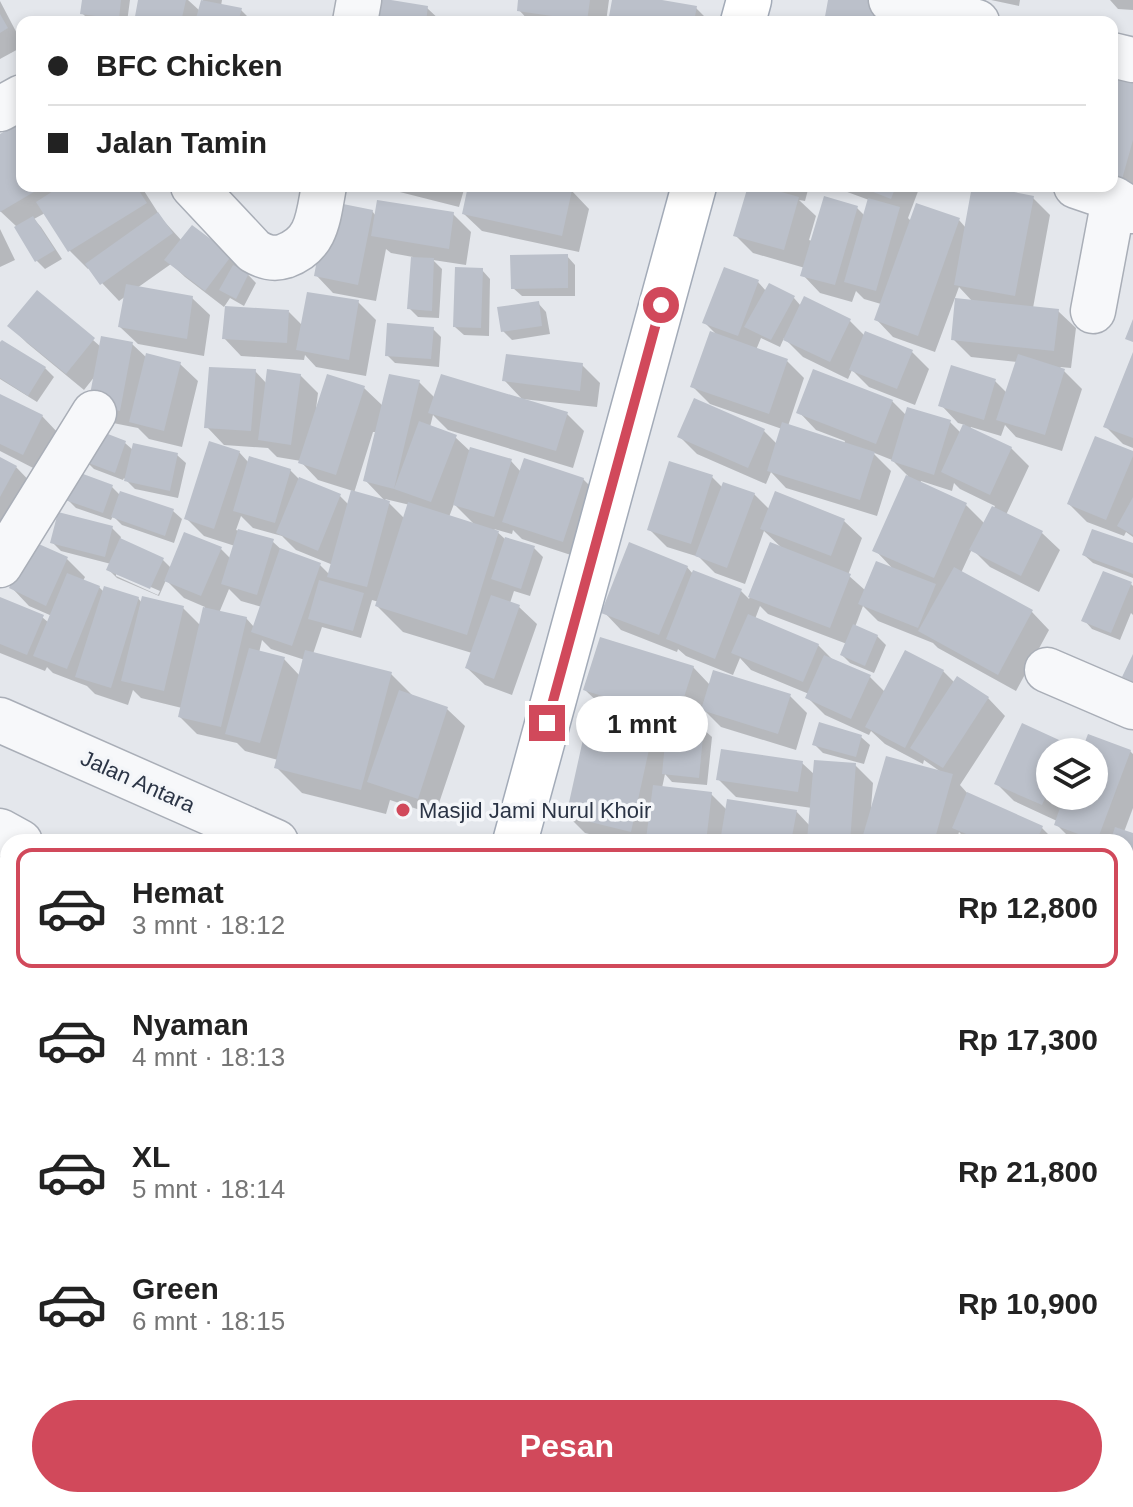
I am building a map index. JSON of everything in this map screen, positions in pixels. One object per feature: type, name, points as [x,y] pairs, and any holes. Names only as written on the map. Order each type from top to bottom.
[{"type":"main road","points":[[517,834],[692,192]]},
{"type":"street","points":[[891,0],[954,16]]},
{"type":"street","points":[[199,192],[254,251],[264,257],[279,258],[306,245],[316,227],[323,192]]},
{"type":"street","points":[[1093,311],[1108,199]]},
{"type":"street","points":[[0,565],[94,413]]},
{"type":"street","points":[[1047,670],[1133,707]]},
{"type":"street","name":"Jalan Antara","points":[[0,720],[258,834]]},
{"type":"building","points":[[82,0],[121,0],[119,16],[80,14]]},
{"type":"building","points":[[138,0],[186,0],[182,16],[135,16]]},
{"type":"building","points":[[201,0],[242,8],[240,16],[197,16]]},
{"type":"building","points":[[378,0],[428,6],[427,16],[376,16]]},
{"type":"building","points":[[518,0],[590,0],[588,16],[552,16],[517,11]]},
{"type":"building","points":[[612,0],[662,0],[697,6],[695,16],[609,16]]},
{"type":"building","points":[[828,0],[869,0],[890,4],[888,16],[825,16]]},
{"type":"building","points":[[0,14],[8,28],[0,33]]},
{"type":"building","points":[[1118,63],[1133,67],[1133,140],[1119,190]]},
{"type":"building","points":[[16,125],[16,192],[34,192],[0,212],[0,134]]},
{"type":"building","points":[[52,192],[140,192],[147,203],[68,252],[36,202]]},
{"type":"building","points":[[467,192],[572,192],[562,236],[462,214]]},
{"type":"building","points":[[746,192],[781,192],[799,197],[784,250],[733,236]]},
{"type":"building","points":[[873,192],[894,192],[891,199]]},
{"type":"building","points":[[971,192],[1014,192],[1034,196],[1015,296],[954,285]]},
{"type":"building","points":[[824,196],[858,206],[835,285],[800,276]]},
{"type":"building","points":[[868,198],[900,207],[876,291],[844,282]]},
{"type":"building","points":[[377,200],[454,212],[449,249],[371,236]]},
{"type":"building","points":[[328,201],[373,210],[358,285],[314,276]]},
{"type":"building","points":[[916,203],[960,218],[918,336],[874,320]]},
{"type":"building","points":[[158,212],[173,233],[100,285],[85,264]]},
{"type":"building","points":[[33,216],[55,250],[35,262],[14,227]]},
{"type":"building","points":[[192,225],[232,255],[205,291],[164,260]]},
{"type":"building","points":[[568,254],[568,288],[511,289],[510,255]]},
{"type":"building","points":[[411,257],[434,258],[432,311],[407,309]]},
{"type":"building","points":[[233,265],[249,273],[236,299],[219,290]]},
{"type":"building","points":[[455,267],[483,268],[481,328],[453,327]]},
{"type":"building","points":[[724,267],[759,280],[738,336],[702,323]]},
{"type":"building","points":[[769,283],[795,296],[771,340],[744,327]]},
{"type":"building","points":[[126,284],[193,296],[187,339],[118,327]]},
{"type":"building","points":[[37,290],[95,338],[66,374],[7,326]]},
{"type":"building","points":[[307,292],[359,300],[349,360],[296,350]]},
{"type":"building","points":[[804,296],[851,319],[830,362],[783,340]]},
{"type":"building","points":[[955,298],[1059,309],[1054,351],[951,340]]},
{"type":"building","points":[[539,301],[542,326],[501,332],[497,307]]},
{"type":"building","points":[[225,306],[289,310],[287,343],[222,339]]},
{"type":"building","points":[[1133,319],[1133,342],[1125,339]]},
{"type":"building","points":[[387,323],[434,327],[431,359],[385,356]]},
{"type":"building","points":[[710,331],[788,359],[769,414],[690,387]]},
{"type":"building","points":[[865,331],[913,350],[897,389],[849,370]]},
{"type":"building","points":[[101,336],[133,342],[120,411],[88,405]]},
{"type":"building","points":[[2,340],[46,367],[28,396],[0,378]]},
{"type":"building","points":[[1133,352],[1133,438],[1103,427]]},
{"type":"building","points":[[146,353],[181,362],[164,431],[129,422]]},
{"type":"building","points":[[506,354],[583,363],[580,391],[502,381]]},
{"type":"building","points":[[1018,354],[1065,369],[1045,435],[996,420]]},
{"type":"building","points":[[951,365],[996,379],[984,420],[938,406]]},
{"type":"building","points":[[209,367],[256,369],[251,431],[204,428]]},
{"type":"building","points":[[267,369],[301,374],[291,445],[258,440]]},
{"type":"building","points":[[813,369],[893,400],[876,444],[796,413]]},
{"type":"building","points":[[327,374],[365,386],[336,475],[298,463]]},
{"type":"building","points":[[389,374],[420,380],[394,489],[363,481]]},
{"type":"building","points":[[441,374],[568,412],[556,451],[428,413]]},
{"type":"building","points":[[0,394],[43,415],[23,455],[0,444]]},
{"type":"building","points":[[694,398],[765,429],[748,468],[677,437]]},
{"type":"building","points":[[907,407],[951,420],[934,475],[891,461]]},
{"type":"building","points":[[419,421],[457,435],[431,502],[394,489]]},
{"type":"building","points":[[782,422],[875,452],[860,500],[767,471]]},
{"type":"building","points":[[963,424],[1012,447],[990,495],[941,472]]},
{"type":"building","points":[[95,429],[126,441],[115,473],[83,461]]},
{"type":"building","points":[[1095,436],[1133,451],[1106,520],[1067,504]]},
{"type":"building","points":[[209,441],[240,451],[214,529],[184,519]]},
{"type":"building","points":[[133,443],[178,453],[170,491],[124,481]]},
{"type":"building","points":[[470,447],[512,459],[494,517],[453,505]]},
{"type":"building","points":[[249,456],[291,469],[275,523],[233,511]]},
{"type":"building","points":[[0,457],[17,466],[0,497]]},
{"type":"building","points":[[524,458],[584,478],[563,542],[502,522]]},
{"type":"building","points":[[669,461],[713,475],[691,544],[647,530]]},
{"type":"building","points":[[75,471],[113,485],[103,513],[65,500]]},
{"type":"building","points":[[906,475],[967,503],[934,578],[872,551]]},
{"type":"building","points":[[299,477],[341,494],[318,551],[276,533]]},
{"type":"building","points":[[723,482],[755,493],[727,568],[695,556]]},
{"type":"building","points":[[351,490],[390,501],[367,587],[327,577]]},
{"type":"building","points":[[120,491],[174,509],[165,536],[111,517]]},
{"type":"building","points":[[775,491],[845,519],[831,556],[760,529]]},
{"type":"building","points":[[1133,497],[1133,535],[1117,526]]},
{"type":"building","points":[[408,502],[499,531],[467,635],[375,606]]},
{"type":"building","points":[[992,506],[1043,531],[1021,576],[969,550]]},
{"type":"building","points":[[58,512],[113,526],[105,557],[50,543]]},
{"type":"building","points":[[238,529],[274,539],[257,595],[221,584]]},
{"type":"building","points":[[1092,529],[1133,543],[1133,574],[1082,555]]},
{"type":"building","points":[[184,532],[222,547],[201,596],[164,581]]},
{"type":"building","points":[[505,537],[535,546],[521,589],[491,579]]},
{"type":"building","points":[[120,538],[164,558],[150,589],[106,570]]},
{"type":"building","points":[[32,541],[68,557],[46,606],[9,588]]},
{"type":"building","points":[[629,542],[688,566],[659,635],[601,613]]},
{"type":"building","points":[[770,542],[851,574],[830,628],[748,597]]},
{"type":"building","points":[[280,548],[321,563],[292,646],[251,632]]},
{"type":"building","points":[[876,561],[936,584],[918,628],[858,604]]},
{"type":"building","points":[[954,567],[1033,610],[998,675],[918,631]]},
{"type":"building","points":[[693,570],[742,589],[715,659],[666,639]]},
{"type":"building","points":[[1103,571],[1132,582],[1111,633],[1081,621]]},
{"type":"building","points":[[67,573],[100,586],[67,669],[33,656]]},
{"type":"building","points":[[319,580],[364,593],[353,631],[308,619]]},
{"type":"building","points":[[104,586],[139,597],[111,688],[75,677]]},
{"type":"building","points":[[491,595],[520,605],[494,679],[465,668]]},
{"type":"building","points":[[142,596],[184,606],[164,691],[121,681]]},
{"type":"building","points":[[0,597],[44,615],[27,655],[0,644]]},
{"type":"building","points":[[203,607],[247,617],[221,727],[178,717]]},
{"type":"building","points":[[748,614],[819,644],[803,682],[731,653]]},
{"type":"building","points":[[853,624],[878,635],[865,666],[840,655]]},
{"type":"building","points":[[600,637],[694,666],[677,719],[583,690]]},
{"type":"building","points":[[249,648],[285,657],[260,743],[225,734]]},
{"type":"building","points":[[305,650],[392,672],[361,790],[274,768]]},
{"type":"building","points":[[905,650],[944,670],[905,748],[865,727]]},
{"type":"building","points":[[1133,654],[1133,682],[1122,677]]},
{"type":"building","points":[[824,655],[871,675],[851,719],[805,698]]},
{"type":"building","points":[[713,670],[791,694],[778,734],[701,710]]},
{"type":"building","points":[[957,676],[989,697],[943,768],[910,748]]},
{"type":"building","points":[[399,690],[448,707],[418,799],[367,782]]},
{"type":"building","points":[[590,708],[655,722],[631,832],[566,816]]},
{"type":"building","points":[[819,722],[862,735],[856,757],[812,745]]},
{"type":"building","points":[[667,723],[704,727],[699,778],[662,774]]},
{"type":"building","points":[[1022,723],[1055,738],[1036,738],[1036,802],[994,784]]},
{"type":"building","points":[[1108,741],[1131,750],[1100,834],[1078,834],[1054,825],[1059,810],[1108,810]]},
{"type":"building","points":[[721,749],[803,761],[798,792],[716,780]]},
{"type":"building","points":[[886,756],[953,774],[936,834],[863,834]]},
{"type":"building","points":[[814,760],[856,763],[851,834],[808,834]]},
{"type":"building","points":[[653,785],[712,792],[707,834],[647,834]]},
{"type":"building","points":[[967,792],[1043,826],[1040,834],[966,834],[952,828]]},
{"type":"building","points":[[727,799],[797,810],[792,834],[721,834]]},
{"type":"building","points":[[1115,827],[1133,833],[1133,834],[1113,834]]},
{"type":"place","name":"Masjid Jami Nurul Khoir","points":[[403,810]]},
{"type":"route","points":[[547,723],[661,305]]}]
